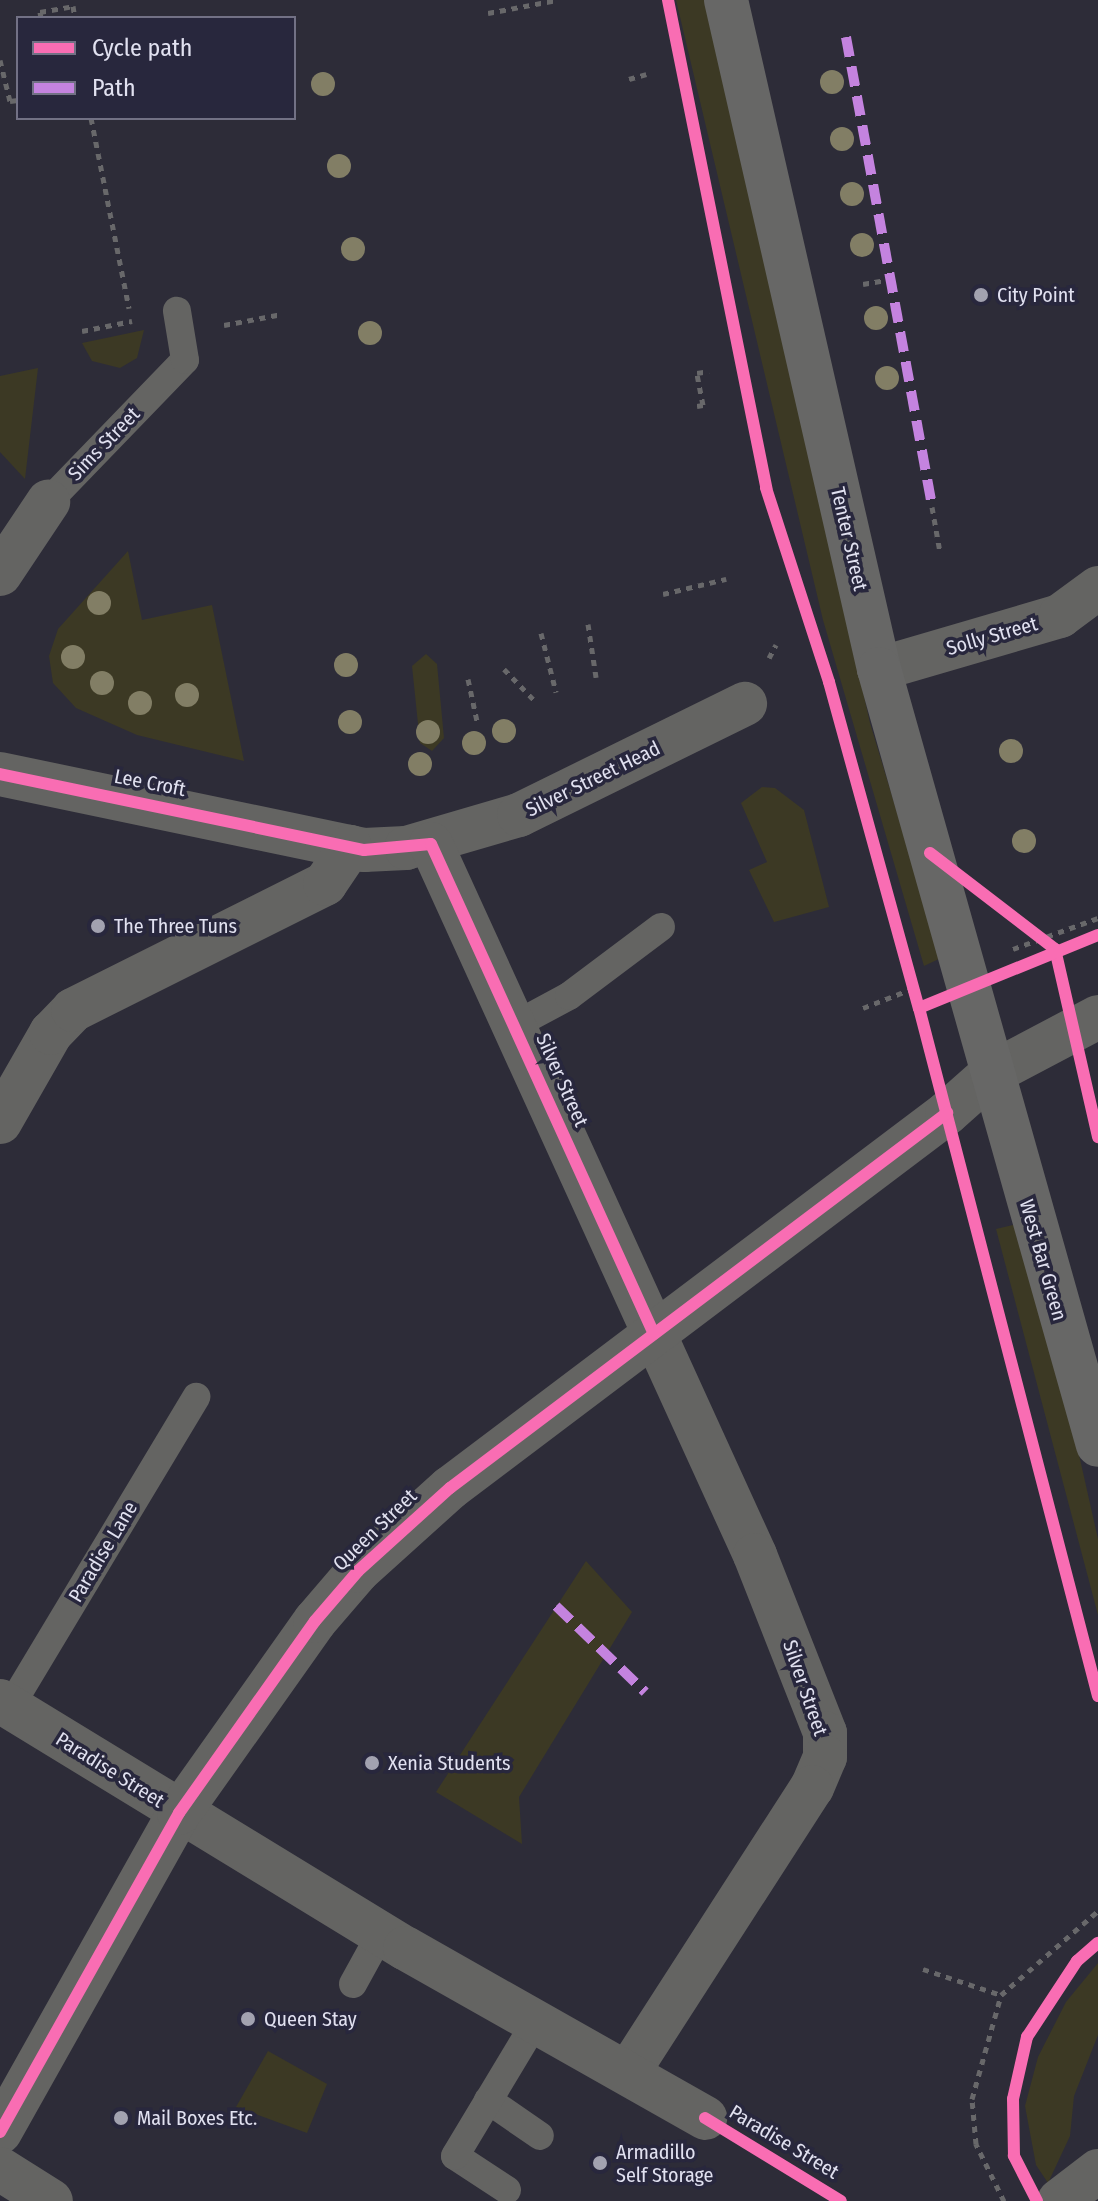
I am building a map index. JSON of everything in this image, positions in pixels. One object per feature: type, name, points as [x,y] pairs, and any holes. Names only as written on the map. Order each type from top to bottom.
[{"type":"main road","name":"Tenter Street","points":[[726,0],[879,669],[992,1073]]},
{"type":"main road","name":"West Bar Green","points":[[992,1073],[1098,1445]]},
{"type":"street","name":"Sims Street","points":[[0,574],[48,502]]},
{"type":"street","name":"Solly Street","points":[[879,669],[1060,616],[1098,588]]},
{"type":"street","name":"Silver Street Head","points":[[292,834],[350,847],[431,844],[519,815],[745,704]]},
{"type":"street","name":"Lee Croft","points":[[0,774],[292,834]]},
{"type":"street","name":"Silver Street","points":[[431,844],[755,1555],[825,1733],[825,1757],[812,1787],[628,2073]]},
{"type":"street","points":[[0,1122],[51,1033],[73,1010],[325,884],[350,847]]},
{"type":"street","name":"Queen Street","points":[[0,2132],[179,1813],[315,1621],[358,1571],[450,1488],[947,1113],[992,1073],[1098,1017]]},
{"type":"street","name":"Paradise Street","points":[[5,1704],[179,1813],[381,1933],[705,2118]]},
{"type":"street","points":[[0,2169],[51,2201]]},
{"type":"street","points":[[1059,2201],[1098,2171]]},
{"type":"lane","name":"Sims Street","points":[[48,502],[185,360],[178,322]]},
{"type":"lane","points":[[515,1025],[569,996],[661,927]]},
{"type":"lane","name":"Paradise Lane","points":[[5,1704],[196,1397]]},
{"type":"lane","points":[[353,1984],[381,1933]]},
{"type":"lane","points":[[507,2190],[455,2156],[536,2021]]},
{"type":"lane","points":[[488,2100],[540,2136]]},
{"type":"path","points":[[488,13],[557,0]]},
{"type":"path","points":[[41,16],[40,12],[73,6],[75,16]]},
{"type":"path","points":[[0,60],[10,101],[16,100]]},
{"type":"path","points":[[629,79],[646,74]]},
{"type":"path","points":[[91,120],[132,321]]},
{"type":"path","points":[[863,284],[892,279]]},
{"type":"path","points":[[178,322],[282,314]]},
{"type":"path","points":[[82,331],[144,317]]},
{"type":"path","points":[[697,406],[703,405],[697,373],[709,371]]},
{"type":"path","points":[[932,507],[940,552]]},
{"type":"path","points":[[663,594],[726,579]]},
{"type":"path","points":[[588,624],[596,677]]},
{"type":"path","points":[[541,633],[556,692]]},
{"type":"path","points":[[504,669],[534,700]]},
{"type":"path","points":[[468,679],[477,721]]},
{"type":"path","points":[[1028,928],[1055,949],[1085,939]]},
{"type":"path","points":[[909,973],[919,1008],[967,988]]},
{"type":"path","points":[[1004,2201],[990,2190],[976,2144],[972,2099],[1001,1995],[1098,1911]]},
{"type":"path","points":[[923,1969],[1001,1995]]},
{"type":"path","points":[[990,2190],[1007,2167]]},
{"type":"shaded area","points":[[676,0],[709,0],[870,723],[941,958],[924,966],[823,620]]},
{"type":"shaded area","points":[[144,330],[137,358],[120,368],[92,361],[82,343]]},
{"type":"shaded area","points":[[38,368],[25,479],[0,452],[0,376]]},
{"type":"shaded area","points":[[128,551],[142,620],[212,605],[244,761],[137,735],[76,708],[53,683],[49,656],[58,629]]},
{"type":"shaded area","points":[[426,654],[437,664],[444,738],[432,751],[420,743],[412,666]]},
{"type":"shaded area","points":[[762,787],[775,788],[804,810],[829,907],[774,922],[749,870],[767,862],[741,803]]},
{"type":"shaded area","points":[[1017,1224],[1066,1397],[1098,1539],[1098,1615],[996,1229]]},
{"type":"shaded area","points":[[586,1561],[632,1612],[519,1797],[522,1844],[436,1792]]},
{"type":"shaded area","points":[[1098,1963],[1098,2035],[1074,2096],[1070,2136],[1048,2183],[1036,2165],[1025,2106],[1038,2057],[1066,2002]]},
{"type":"shaded area","points":[[268,2051],[327,2084],[307,2133],[236,2107]]},
{"type":"marked path","points":[[846,37],[932,507]]},
{"type":"marked path","points":[[556,1606],[645,1692]]},
{"type":"cycle path","points":[[668,0],[766,488],[829,682],[919,1008],[1098,1696]]},
{"type":"cycle path","points":[[0,774],[364,850],[431,844],[654,1334]]},
{"type":"cycle path","points":[[930,853],[1055,949],[1098,1137]]},
{"type":"cycle path","points":[[919,1008],[1098,935]]},
{"type":"cycle path","points":[[0,2132],[179,1813],[315,1621],[358,1571],[450,1488],[947,1113]]},
{"type":"cycle path","points":[[1037,2201],[1014,2156],[1013,2099],[1027,2037],[1077,1961],[1098,1943]]},
{"type":"cycle path","points":[[705,2118],[841,2201]]},
{"type":"place","name":"City Point","points":[[981,295]]},
{"type":"place","name":"The Three Tuns","points":[[98,926]]},
{"type":"place","name":"Xenia Students","points":[[372,1763]]},
{"type":"place","name":"Queen Stay","points":[[248,2019]]},
{"type":"place","name":"Mail Boxes Etc.","points":[[121,2118]]},
{"type":"place","name":"Armadillo Self Storage","points":[[600,2163]]}]
